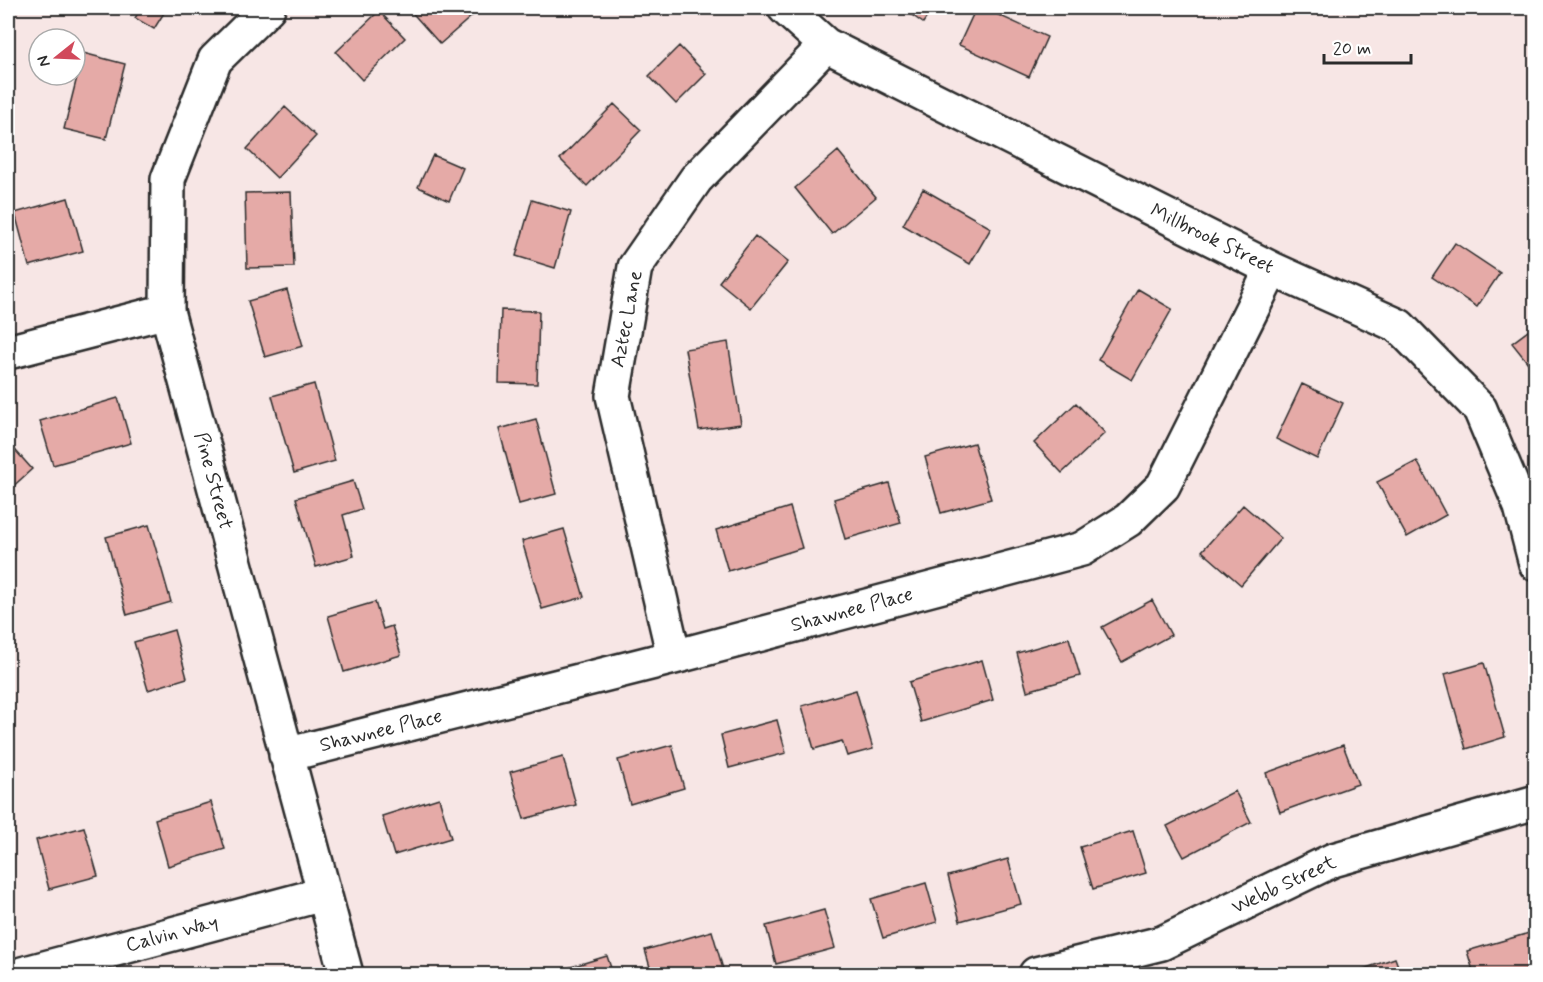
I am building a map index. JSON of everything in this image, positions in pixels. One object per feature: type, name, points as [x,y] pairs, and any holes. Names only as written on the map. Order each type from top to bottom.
[{"type":"street","name":"Pine Street","points":[[268,8],[215,60],[168,179],[167,311],[346,975]]},
{"type":"street","name":"Millbrook Street","points":[[785,8],[826,45],[1272,269],[1399,326],[1480,409],[1521,507],[1536,564]]},
{"type":"street","name":"Aztec Lane","points":[[674,657],[613,396],[635,267],[696,179],[826,45]]},
{"type":"street","name":"Shawnee Place","points":[[286,755],[674,657],[1082,549],[1128,520],[1163,486],[1272,269]]},
{"type":"street","points":[[8,352],[167,311]]},
{"type":"street","name":"Webb Street","points":[[1036,975],[1162,943],[1333,860],[1536,802]]},
{"type":"street","name":"Calvin Way","points":[[21,975],[323,894]]},
{"type":"building","points":[[141,8],[167,8],[154,29],[135,18]]},
{"type":"building","points":[[408,8],[481,8],[440,44]]},
{"type":"building","points":[[902,8],[933,8],[923,23]]},
{"type":"building","points":[[976,8],[983,8],[1047,37],[1029,77],[959,45]]},
{"type":"building","points":[[379,11],[405,38],[362,80],[336,52]]},
{"type":"building","points":[[679,46],[706,74],[676,104],[649,76]]},
{"type":"building","points":[[87,54],[125,64],[106,139],[64,129],[74,87],[87,87]]},
{"type":"building","points":[[614,104],[641,130],[587,186],[560,159]]},
{"type":"building","points":[[285,107],[316,136],[277,178],[247,149]]},
{"type":"building","points":[[838,151],[876,197],[832,234],[795,188]]},
{"type":"building","points":[[433,155],[463,168],[449,201],[418,187]]},
{"type":"building","points":[[923,189],[991,228],[970,264],[903,225]]},
{"type":"building","points":[[291,192],[294,267],[247,268],[245,193]]},
{"type":"building","points":[[68,198],[83,251],[29,266],[15,213]]},
{"type":"building","points":[[532,200],[571,212],[555,268],[516,256]]},
{"type":"building","points":[[755,236],[788,262],[751,308],[719,282]]},
{"type":"building","points":[[1455,243],[1500,273],[1477,307],[1432,277]]},
{"type":"building","points":[[1138,289],[1172,309],[1132,380],[1098,360]]},
{"type":"building","points":[[287,290],[303,346],[265,357],[248,301]]},
{"type":"building","points":[[501,310],[539,311],[537,384],[499,383]]},
{"type":"building","points":[[1536,325],[1536,373],[1512,343]]},
{"type":"building","points":[[728,342],[741,424],[699,430],[685,349]]},
{"type":"building","points":[[314,384],[335,461],[294,473],[272,396]]},
{"type":"building","points":[[1302,384],[1343,403],[1317,459],[1276,439]]},
{"type":"building","points":[[118,398],[131,443],[53,465],[40,421]]},
{"type":"building","points":[[1076,403],[1105,433],[1062,473],[1034,443]]},
{"type":"building","points":[[536,419],[556,494],[519,504],[499,429]]},
{"type":"building","points":[[8,442],[32,469],[8,491]]},
{"type":"building","points":[[974,443],[991,499],[941,513],[925,457]]},
{"type":"building","points":[[1417,461],[1446,515],[1407,537],[1377,482]]},
{"type":"building","points":[[353,481],[362,509],[343,515],[354,556],[316,567],[296,498]]},
{"type":"building","points":[[889,483],[901,523],[845,539],[834,499]]},
{"type":"building","points":[[1243,505],[1281,538],[1241,585],[1202,551]]},
{"type":"building","points":[[790,507],[802,548],[728,571],[716,530]]},
{"type":"building","points":[[149,525],[171,602],[127,615],[106,537]]},
{"type":"building","points":[[564,529],[584,597],[542,609],[522,541]]},
{"type":"building","points":[[1152,600],[1171,635],[1122,662],[1102,627]]},
{"type":"building","points":[[375,602],[383,629],[392,626],[401,655],[344,672],[328,616]]},
{"type":"building","points":[[174,630],[187,678],[148,690],[134,642]]},
{"type":"building","points":[[1069,638],[1080,676],[1027,691],[1017,653]]},
{"type":"building","points":[[982,660],[993,700],[921,722],[909,682]]},
{"type":"building","points":[[1484,663],[1505,737],[1466,749],[1445,674]]},
{"type":"building","points":[[856,690],[873,749],[847,756],[842,741],[814,749],[802,706]]},
{"type":"building","points":[[777,720],[786,753],[729,768],[721,735]]},
{"type":"building","points":[[672,745],[684,788],[630,804],[618,760]]},
{"type":"building","points":[[1343,745],[1358,784],[1280,812],[1266,773]]},
{"type":"building","points":[[563,757],[576,805],[524,819],[510,772]]},
{"type":"building","points":[[1235,791],[1251,822],[1184,857],[1167,826]]},
{"type":"building","points":[[439,798],[451,838],[394,855],[382,816]]},
{"type":"building","points":[[211,802],[225,849],[168,866],[155,819]]},
{"type":"building","points":[[84,827],[98,876],[49,889],[36,840]]},
{"type":"building","points":[[1133,831],[1146,873],[1093,889],[1080,847]]},
{"type":"building","points":[[1008,859],[1021,904],[960,921],[948,876]]},
{"type":"building","points":[[926,883],[937,922],[883,938],[871,899]]},
{"type":"building","points":[[824,910],[835,948],[776,964],[766,926]]},
{"type":"building","points":[[712,931],[723,969],[705,974],[652,974],[645,950]]},
{"type":"building","points":[[1536,931],[1536,974],[1474,974],[1467,951]]},
{"type":"building","points":[[607,956],[613,974],[548,974]]},
{"type":"building","points":[[1395,958],[1401,974],[1349,974]]}]
